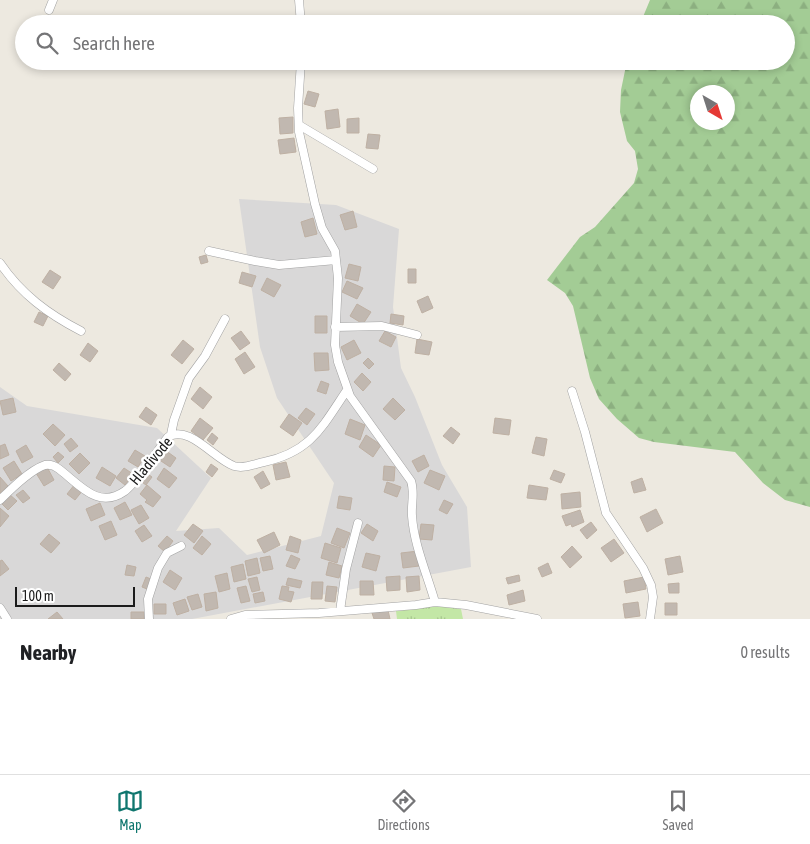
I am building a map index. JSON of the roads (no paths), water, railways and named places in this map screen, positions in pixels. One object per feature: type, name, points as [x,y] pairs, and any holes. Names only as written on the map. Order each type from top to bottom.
[{"type":"street","points":[[49,10],[53,0]]},
{"type":"street","points":[[300,0],[301,15]]},
{"type":"street","points":[[300,70],[299,125],[315,204],[322,228],[335,251],[338,278],[335,345],[338,362],[350,396],[411,481],[414,489],[412,516],[418,548],[435,602]]},
{"type":"street","points":[[299,125],[373,169]]},
{"type":"street","points":[[209,251],[279,265],[336,260]]},
{"type":"street","points":[[0,264],[26,295],[60,320],[81,331]]},
{"type":"street","points":[[172,434],[174,420],[189,378],[225,319]]},
{"type":"street","points":[[335,327],[382,326],[417,335]]},
{"type":"street","name":"Hladivode","points":[[0,500],[31,473],[46,465],[55,466],[98,498],[108,498],[117,495],[131,486],[168,436],[172,434],[182,433],[235,466],[243,467],[274,460],[293,453],[315,436],[347,390]]},
{"type":"street","points":[[572,391],[585,432],[606,513],[643,568],[651,585],[653,597],[650,619]]},
{"type":"street","points":[[340,611],[346,569],[358,523]]},
{"type":"street","points":[[149,619],[148,599],[158,568],[167,553],[181,546]]},
{"type":"street","points":[[231,619],[245,615],[340,611],[435,602],[466,605],[536,619]]},
{"type":"street","points":[[0,608],[7,619]]}]
